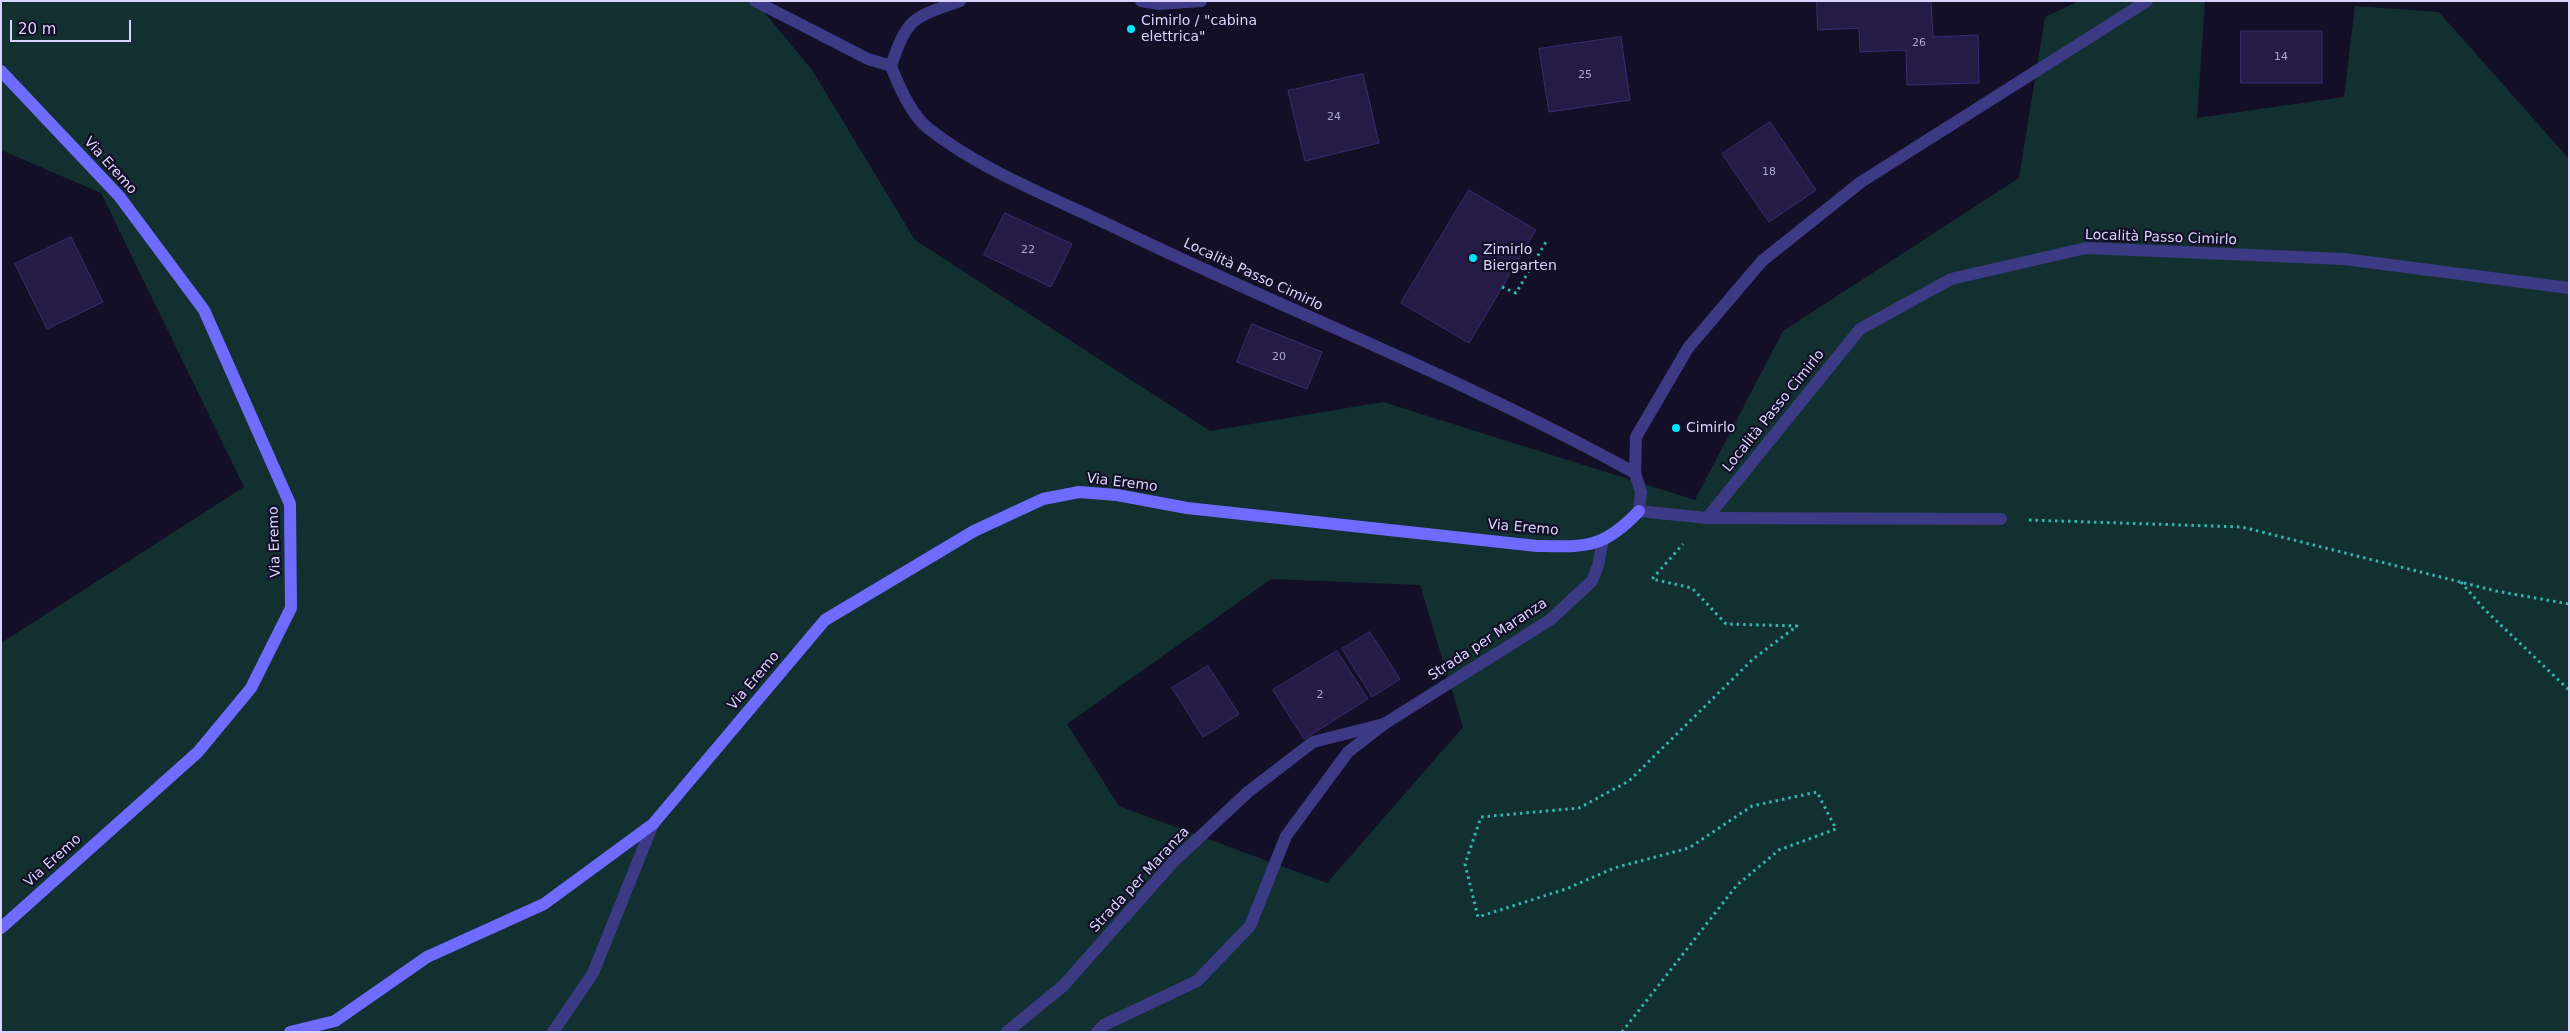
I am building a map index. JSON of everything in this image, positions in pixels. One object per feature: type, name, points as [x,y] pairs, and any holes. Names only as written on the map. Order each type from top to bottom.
[{"type":"street","points":[[755,1],[868,59],[891,66],[902,35],[918,16],[960,1]]},
{"type":"street","points":[[1141,1],[1159,4],[1204,2]]},
{"type":"street","points":[[2000,519],[1707,518],[1639,510],[1641,492],[1635,474],[1636,437],[1688,348],[1762,261],[1861,182],[2147,1]]},
{"type":"street","name":"Località Passo Cimirlo","points":[[891,66],[909,103],[926,127],[965,155],[1150,244],[1562,433],[1635,474]]},
{"type":"street","name":"Via Eremo","points":[[1,71],[119,196],[204,310],[290,504],[291,589],[291,608],[250,688],[198,752],[1,928]]},
{"type":"street","name":"Località Passo Cimirlo","points":[[1707,518],[1860,329],[1951,279],[2086,248],[2344,259],[2569,288]]},
{"type":"street","name":"Via Eremo","points":[[290,1032],[335,1021],[427,957],[544,904],[653,824],[825,620],[974,531],[1042,499],[1079,492],[1117,495],[1186,508],[1537,546],[1583,547],[1603,540],[1624,526],[1639,510]]},
{"type":"street","name":"Strada per Maranza","points":[[1097,1032],[1104,1025],[1197,981],[1250,926],[1286,836],[1348,752],[1384,724],[1550,620],[1592,581],[1598,566],[1603,540]]},
{"type":"street","name":"Strada per Maranza","points":[[1007,1032],[1063,986],[1174,861],[1248,792],[1313,742],[1384,724]]},
{"type":"street","name":"Via Eremo","points":[[553,1032],[593,973],[653,824]]},
{"type":"path","points":[[1502,287],[1516,294],[1547,240]]},
{"type":"path","points":[[1622,1032],[1737,885],[1779,850],[1836,829],[1817,792],[1752,806],[1690,848],[1614,868],[1566,889],[1478,917],[1465,864],[1481,817],[1579,808],[1628,781],[1753,659],[1797,626],[1726,624],[1692,588],[1652,579],[1707,518]]},
{"type":"path","points":[[2000,519],[2242,527],[2461,582],[2569,604]]},
{"type":"path","points":[[2461,582],[2484,609],[2569,690]]},
{"type":"green space","points":[[1,1],[755,1],[812,70],[915,240],[1210,431],[1383,402],[1695,500],[1783,331],[2019,178],[2045,17],[2079,1],[2205,1],[2197,118],[2344,97],[2355,6],[2439,12],[2569,159],[2569,1032],[1,1032],[1,643],[244,487],[101,193],[1,150]],"holes":[[[1271,579],[1420,585],[1463,727],[1327,883],[1119,806],[1067,724]]]},
{"type":"building","points":[[1817,1],[1931,1],[1933,37],[1978,35],[1979,83],[1907,85],[1906,50],[1860,52],[1859,28],[1818,30]]},
{"type":"building","points":[[2241,31],[2322,31],[2322,83],[2241,83]]},
{"type":"building","points":[[1621,37],[1630,100],[1549,112],[1539,49]]},
{"type":"building","points":[[1363,74],[1379,143],[1305,161],[1288,91]]},
{"type":"building","points":[[1770,122],[1816,190],[1769,222],[1722,154]]},
{"type":"building","name":"Zimirlo Biergarten","points":[[1469,190],[1536,230],[1469,343],[1401,303]]},
{"type":"building","points":[[1005,213],[1072,244],[1051,287],[984,255]]},
{"type":"building","points":[[71,237],[103,302],[47,329],[15,264]]},
{"type":"building","points":[[1252,324],[1322,352],[1307,389],[1237,362]]},
{"type":"building","points":[[1370,632],[1400,679],[1372,697],[1342,649]]},
{"type":"building","points":[[1337,651],[1368,699],[1304,739],[1273,690]]},
{"type":"building","points":[[1208,666],[1239,714],[1203,737],[1172,688]]},
{"type":"place","name":"Cimirlo / \"cabina elettrica\"","points":[[1131,29]]},
{"type":"place","name":"Zimirlo Biergarten","points":[[1473,258]]},
{"type":"place","name":"Cimirlo","points":[[1676,428]]}]
